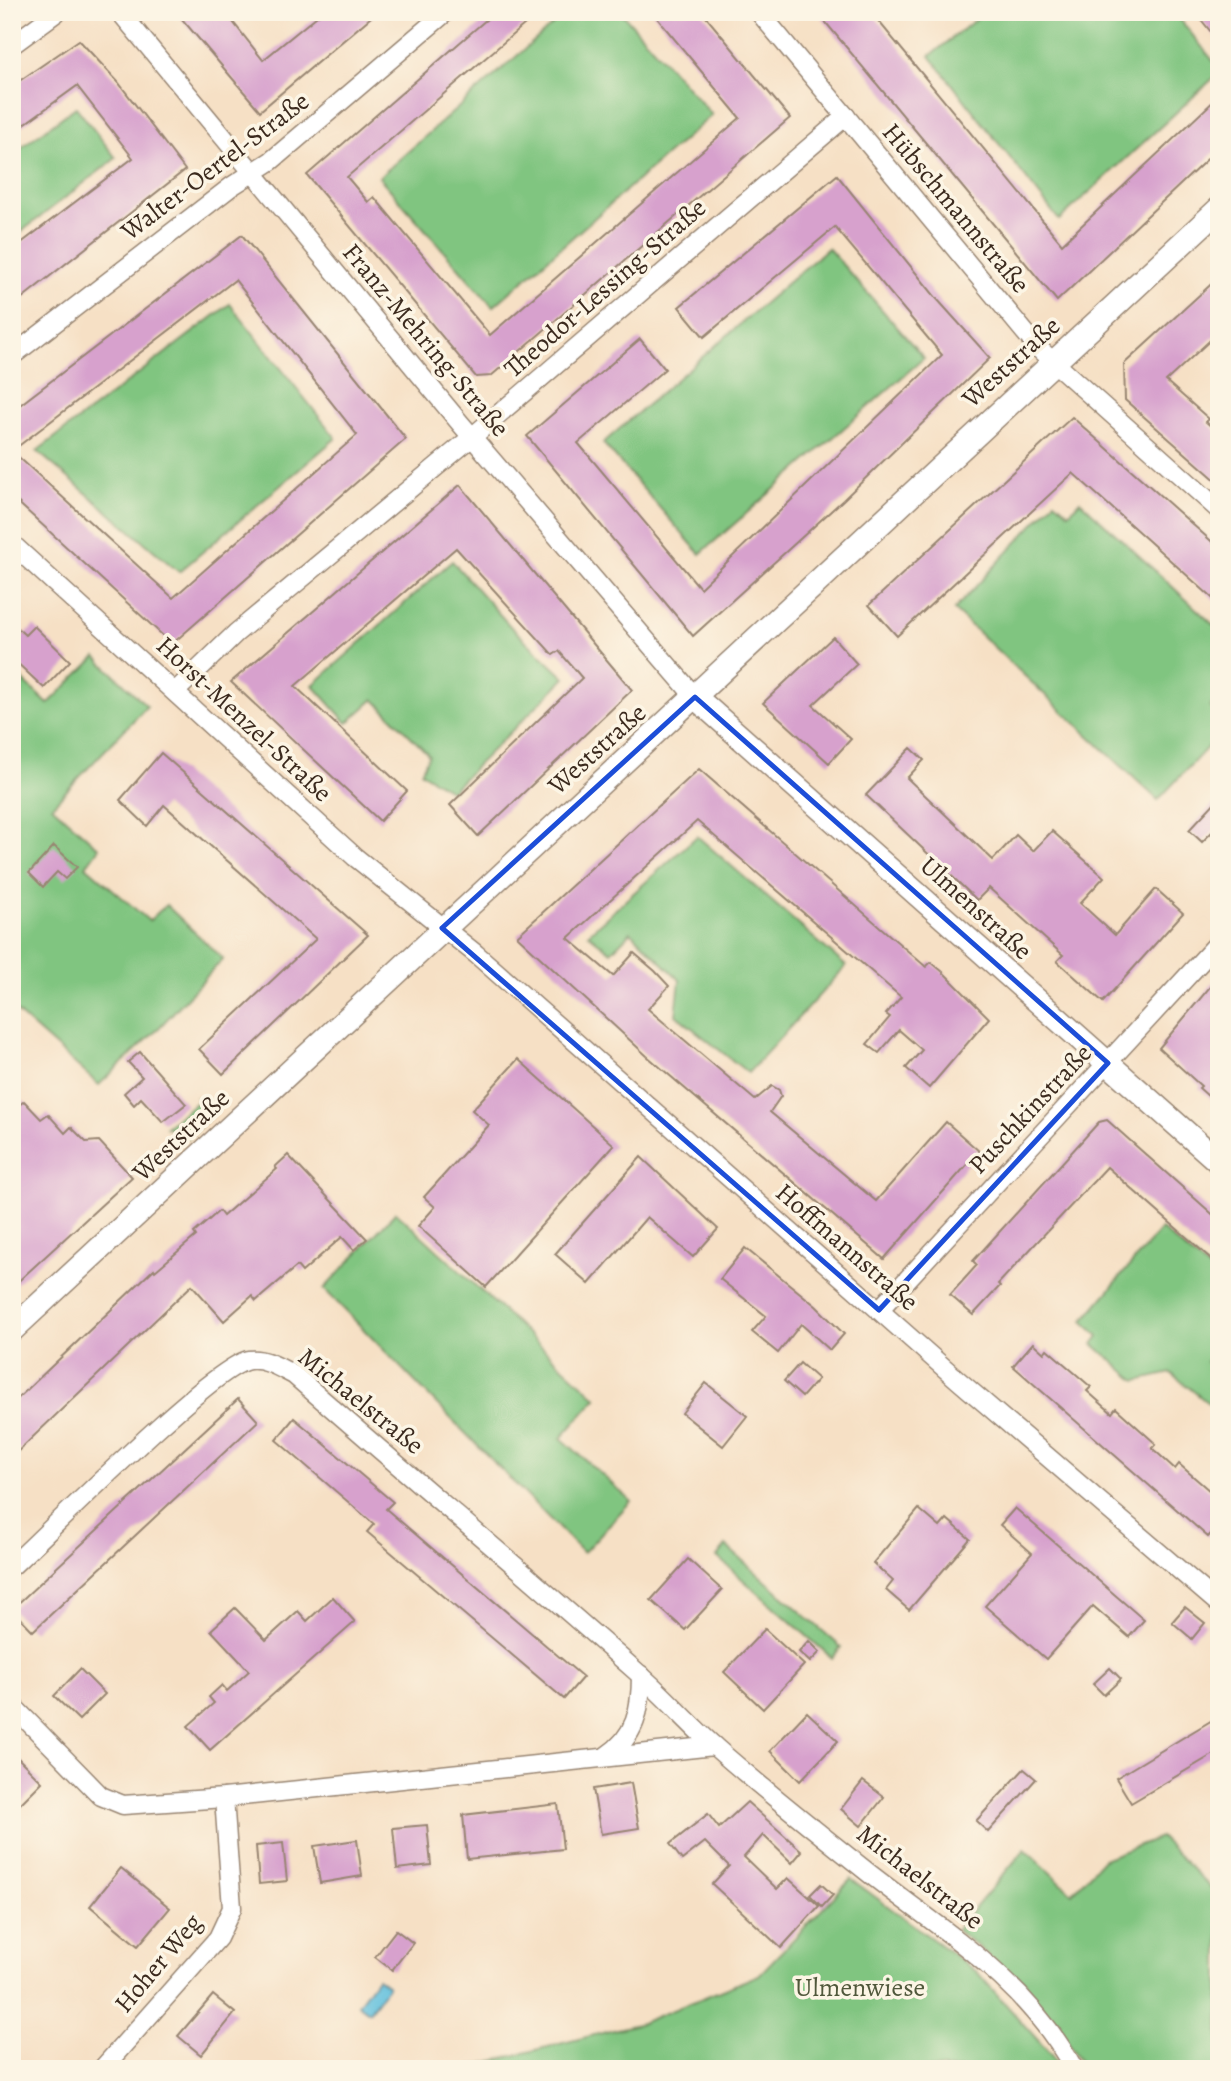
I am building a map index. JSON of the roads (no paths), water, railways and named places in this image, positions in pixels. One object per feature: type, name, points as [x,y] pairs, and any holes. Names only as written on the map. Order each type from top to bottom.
[{"type":"street","points":[[12,45],[57,12]]},
{"type":"street","name":"Franz-Mehring-Straße","points":[[120,12],[472,437],[695,697]]},
{"type":"street","name":"Walter-Oertel-Straße","points":[[12,356],[271,161],[446,12]]},
{"type":"street","name":"Hübschmannstraße","points":[[758,12],[1052,363],[1219,510]]},
{"type":"street","name":"Theodor-Lessing-Straße","points":[[176,691],[236,633],[472,437],[846,116]]},
{"type":"street","name":"Weststraße","points":[[12,1329],[1219,209]]},
{"type":"street","name":"Horst-Menzel-Straße","points":[[12,544],[355,857],[442,929]]},
{"type":"street","name":"Ulmenstraße","points":[[695,697],[1219,1162]]},
{"type":"street","name":"Hoffmannstraße","points":[[442,929],[486,963],[879,1310],[1216,1596]]},
{"type":"street","name":"Puschkinstraße","points":[[879,1310],[1219,942]]},
{"type":"street","name":"Michaelstraße","points":[[12,1566],[200,1390],[239,1364],[250,1360],[273,1364],[294,1375],[640,1675],[714,1746],[869,1873],[989,1963],[1042,2018],[1074,2069]]},
{"type":"street","points":[[602,1759],[628,1740],[640,1706],[640,1675]]},
{"type":"street","points":[[15,1712],[101,1796],[124,1805],[224,1798],[714,1746]]},
{"type":"street","name":"Hoher Weg","points":[[102,2069],[218,1938],[232,1908],[224,1798]]},
{"type":"water","points":[[377,1978],[388,1986],[369,2012],[358,2004]]},
{"type":"park label","name":"Ulmenwiese","points":[[860,1987]]}]
